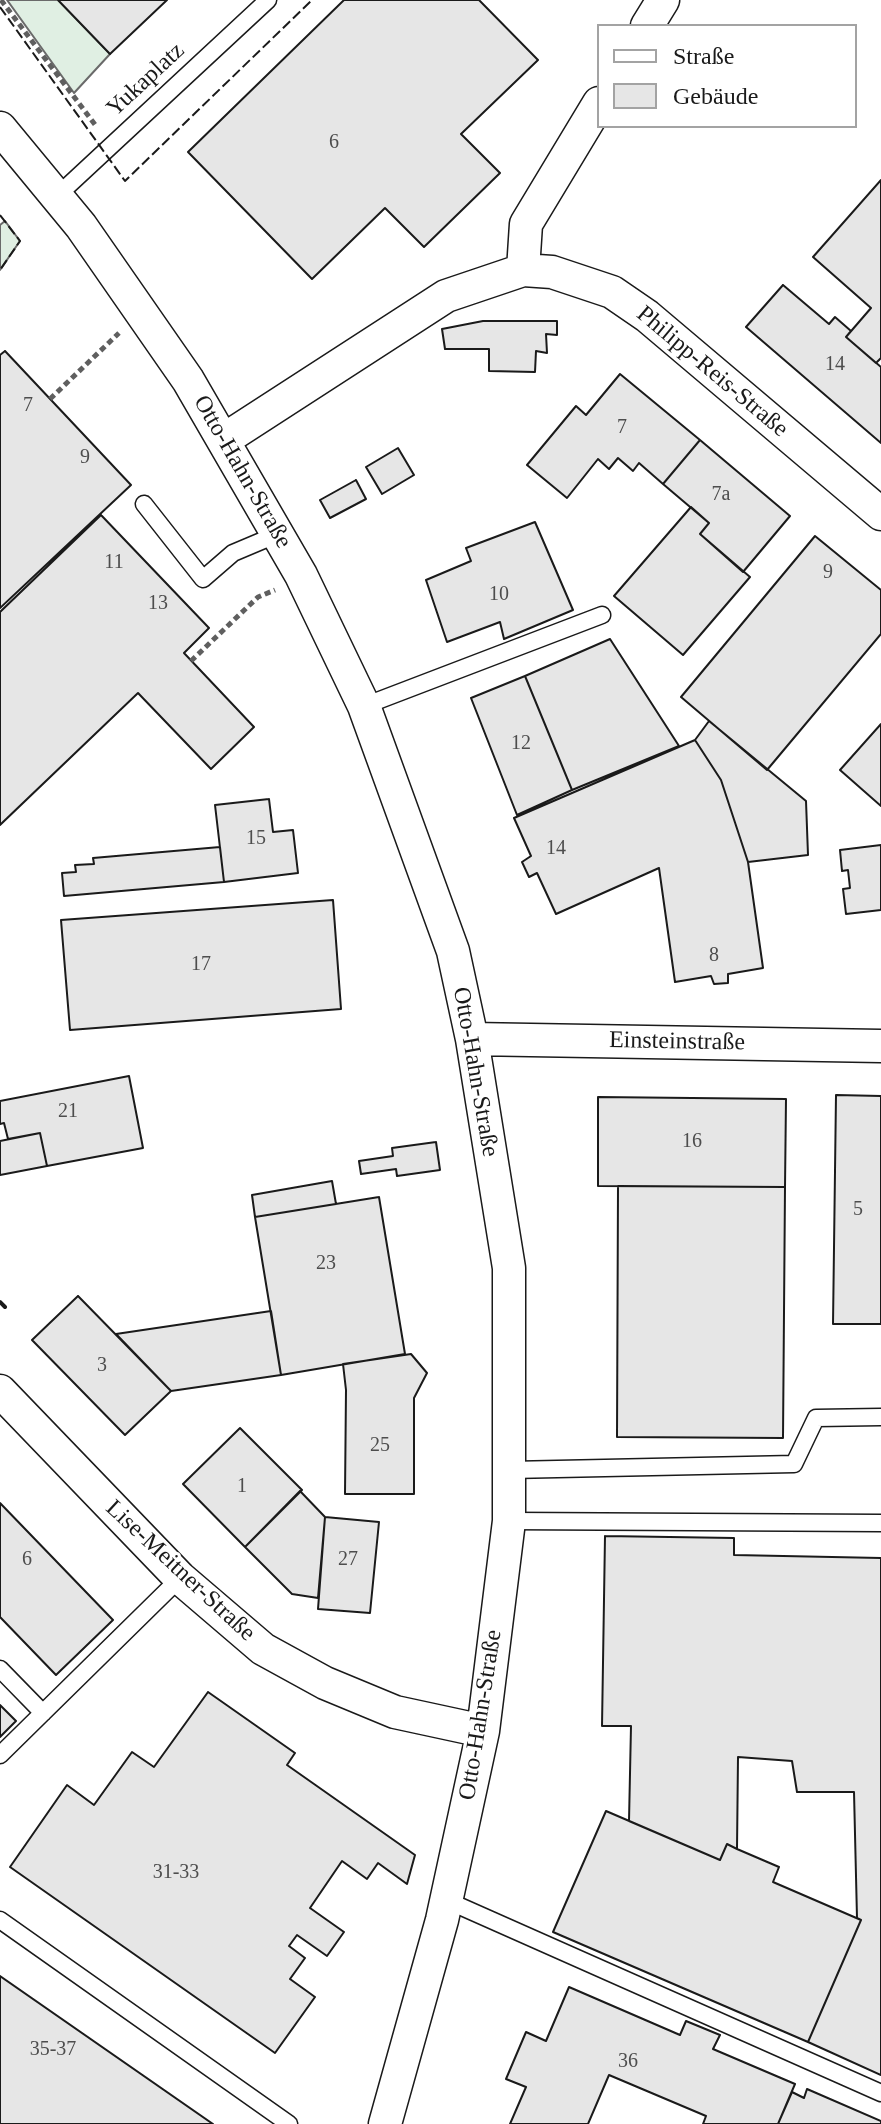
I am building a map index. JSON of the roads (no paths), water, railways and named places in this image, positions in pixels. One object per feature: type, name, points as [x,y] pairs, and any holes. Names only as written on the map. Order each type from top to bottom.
[{"type":"street","points":[[648,24],[663,0]]},
{"type":"street","points":[[523,270],[526,224],[597,106]]},
{"type":"street","name":"Otto-Hahn-Straße","points":[[0,128],[57,196],[141,311],[225,439],[302,577],[364,706],[453,951],[472,1039],[509,1268],[509,1521],[483,1731],[446,1900],[385,2124]]},
{"type":"street","name":"Philipp-Reis-Straße","points":[[225,439],[446,296],[523,270],[552,272],[612,292],[635,308],[881,514]]},
{"type":"street","name":"Einsteinstraße","points":[[472,1039],[881,1046]]},
{"type":"street","name":"Lise-Meitner-Straße","points":[[0,1391],[180,1578],[263,1649],[325,1683],[395,1712],[483,1731]]},
{"type":"lane","name":"Yukaplatz","points":[[57,196],[268,0]]},
{"type":"lane","points":[[144,504],[203,579],[233,553],[278,534]]},
{"type":"lane","points":[[364,706],[602,615]]},
{"type":"lane","points":[[510,1470],[794,1464],[816,1418],[881,1417]]},
{"type":"lane","points":[[509,1521],[881,1523]]},
{"type":"lane","points":[[0,1755],[180,1578]]},
{"type":"lane","points":[[0,1669],[43,1713]]},
{"type":"lane","points":[[446,1900],[881,2093]]},
{"type":"lane","points":[[0,1920],[289,2124]]}]
